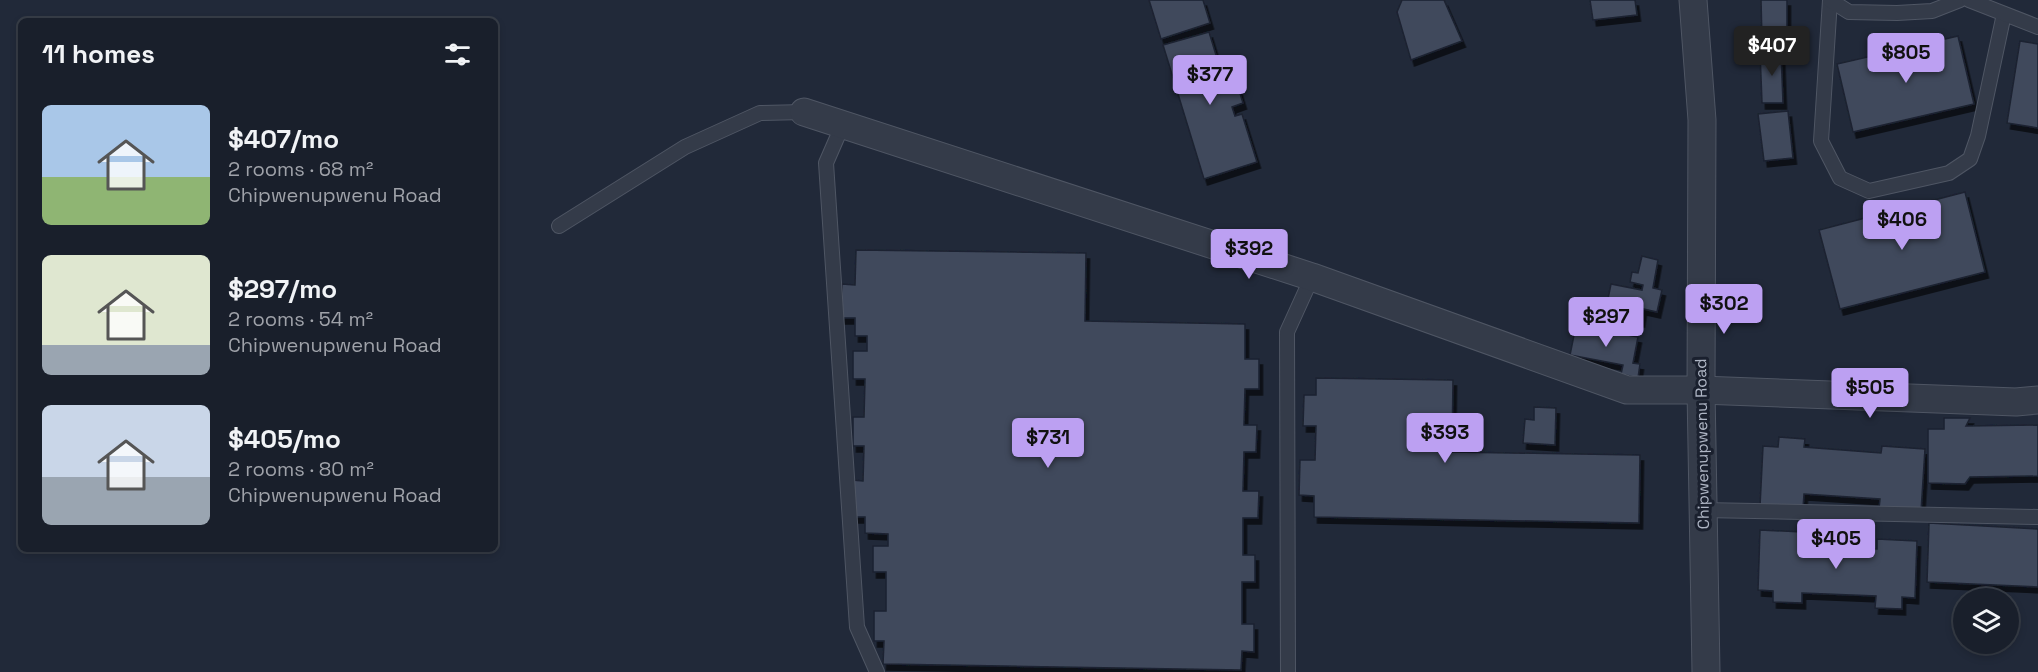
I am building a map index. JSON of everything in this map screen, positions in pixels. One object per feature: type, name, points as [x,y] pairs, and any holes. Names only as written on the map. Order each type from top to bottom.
[{"type":"street","name":"Chipwenupwenu Road","points":[[1693,0],[1702,120],[1701,390],[1706,672]]},
{"type":"street","points":[[804,112],[1312,277],[1628,390],[1701,390],[2016,402],[2038,400]]},
{"type":"lane","points":[[1960,0],[1932,11],[1897,13],[1849,12],[1830,0],[1821,141],[1840,178],[1869,191],[1949,173],[1970,159],[1978,136],[2004,14]]},
{"type":"lane","points":[[1969,0],[2038,27]]},
{"type":"lane","points":[[559,226],[685,147],[760,113],[804,112]]},
{"type":"lane","points":[[843,124],[826,163],[857,627],[877,672]]},
{"type":"lane","points":[[1288,672],[1287,332],[1312,277]]},
{"type":"lane","points":[[1703,510],[2038,517]]},
{"type":"building","points":[[1149,0],[1203,0],[1210,23],[1161,39]]},
{"type":"building","points":[[1402,0],[1444,0],[1462,41],[1411,60],[1397,12]]},
{"type":"building","points":[[1590,0],[1635,0],[1637,15],[1593,20]]},
{"type":"building","points":[[1761,0],[1787,0],[1787,40],[1762,41]]},
{"type":"building","points":[[1209,32],[1223,78],[1234,74],[1243,103],[1232,107],[1235,116],[1242,114],[1257,162],[1204,179],[1163,45]]},
{"type":"building","points":[[1958,36],[1974,104],[1853,132],[1837,64]]},
{"type":"building","points":[[2020,41],[2038,44],[2038,128],[2007,123]]},
{"type":"building","points":[[1781,51],[1783,103],[1762,103],[1760,52]]},
{"type":"building","points":[[1788,111],[1793,158],[1764,161],[1758,114]]},
{"type":"building","points":[[1965,192],[1985,272],[1840,309],[1819,230]]},
{"type":"building","points":[[856,250],[1086,253],[1085,321],[1245,324],[1245,359],[1259,359],[1259,389],[1245,389],[1244,425],[1257,425],[1256,452],[1244,452],[1243,491],[1259,491],[1258,518],[1243,518],[1243,555],[1255,555],[1255,582],[1242,582],[1242,624],[1254,624],[1254,652],[1242,651],[1241,670],[883,664],[884,641],[874,641],[874,611],[886,611],[886,572],[873,572],[873,546],[888,546],[888,534],[865,533],[865,517],[852,517],[852,480],[863,481],[864,446],[853,446],[853,417],[864,417],[865,379],[853,379],[853,351],[867,351],[867,336],[855,336],[855,318],[841,318],[842,284],[855,285]]},
{"type":"building","points":[[1642,256],[1658,260],[1653,288],[1662,290],[1657,312],[1643,309],[1641,321],[1605,313],[1611,284],[1642,290],[1643,285],[1630,282],[1632,272],[1638,273]]},
{"type":"building","points":[[1576,325],[1638,337],[1633,363],[1640,364],[1638,378],[1621,374],[1623,365],[1570,355]]},
{"type":"building","points":[[1316,378],[1453,380],[1452,452],[1640,455],[1639,523],[1314,517],[1314,496],[1299,495],[1300,460],[1315,460],[1316,426],[1303,426],[1304,395],[1316,395]]},
{"type":"building","points":[[1534,407],[1556,408],[1555,445],[1523,443],[1525,419],[1534,420]]},
{"type":"building","points":[[1944,418],[1970,418],[1966,426],[2038,425],[2038,476],[1970,477],[1965,484],[1928,483],[1928,429],[1944,429]]},
{"type":"building","points":[[1779,437],[1805,439],[1804,447],[1881,453],[1882,446],[1925,449],[1921,512],[1879,509],[1880,499],[1804,494],[1803,509],[1760,506],[1763,446],[1778,447]]},
{"type":"building","points":[[1929,523],[2038,529],[2038,587],[1927,582]]},
{"type":"building","points":[[1760,530],[1803,532],[1802,546],[1877,549],[1877,539],[1917,541],[1915,598],[1902,597],[1902,609],[1875,608],[1876,596],[1802,593],[1802,603],[1773,602],[1773,591],[1758,590]]}]
